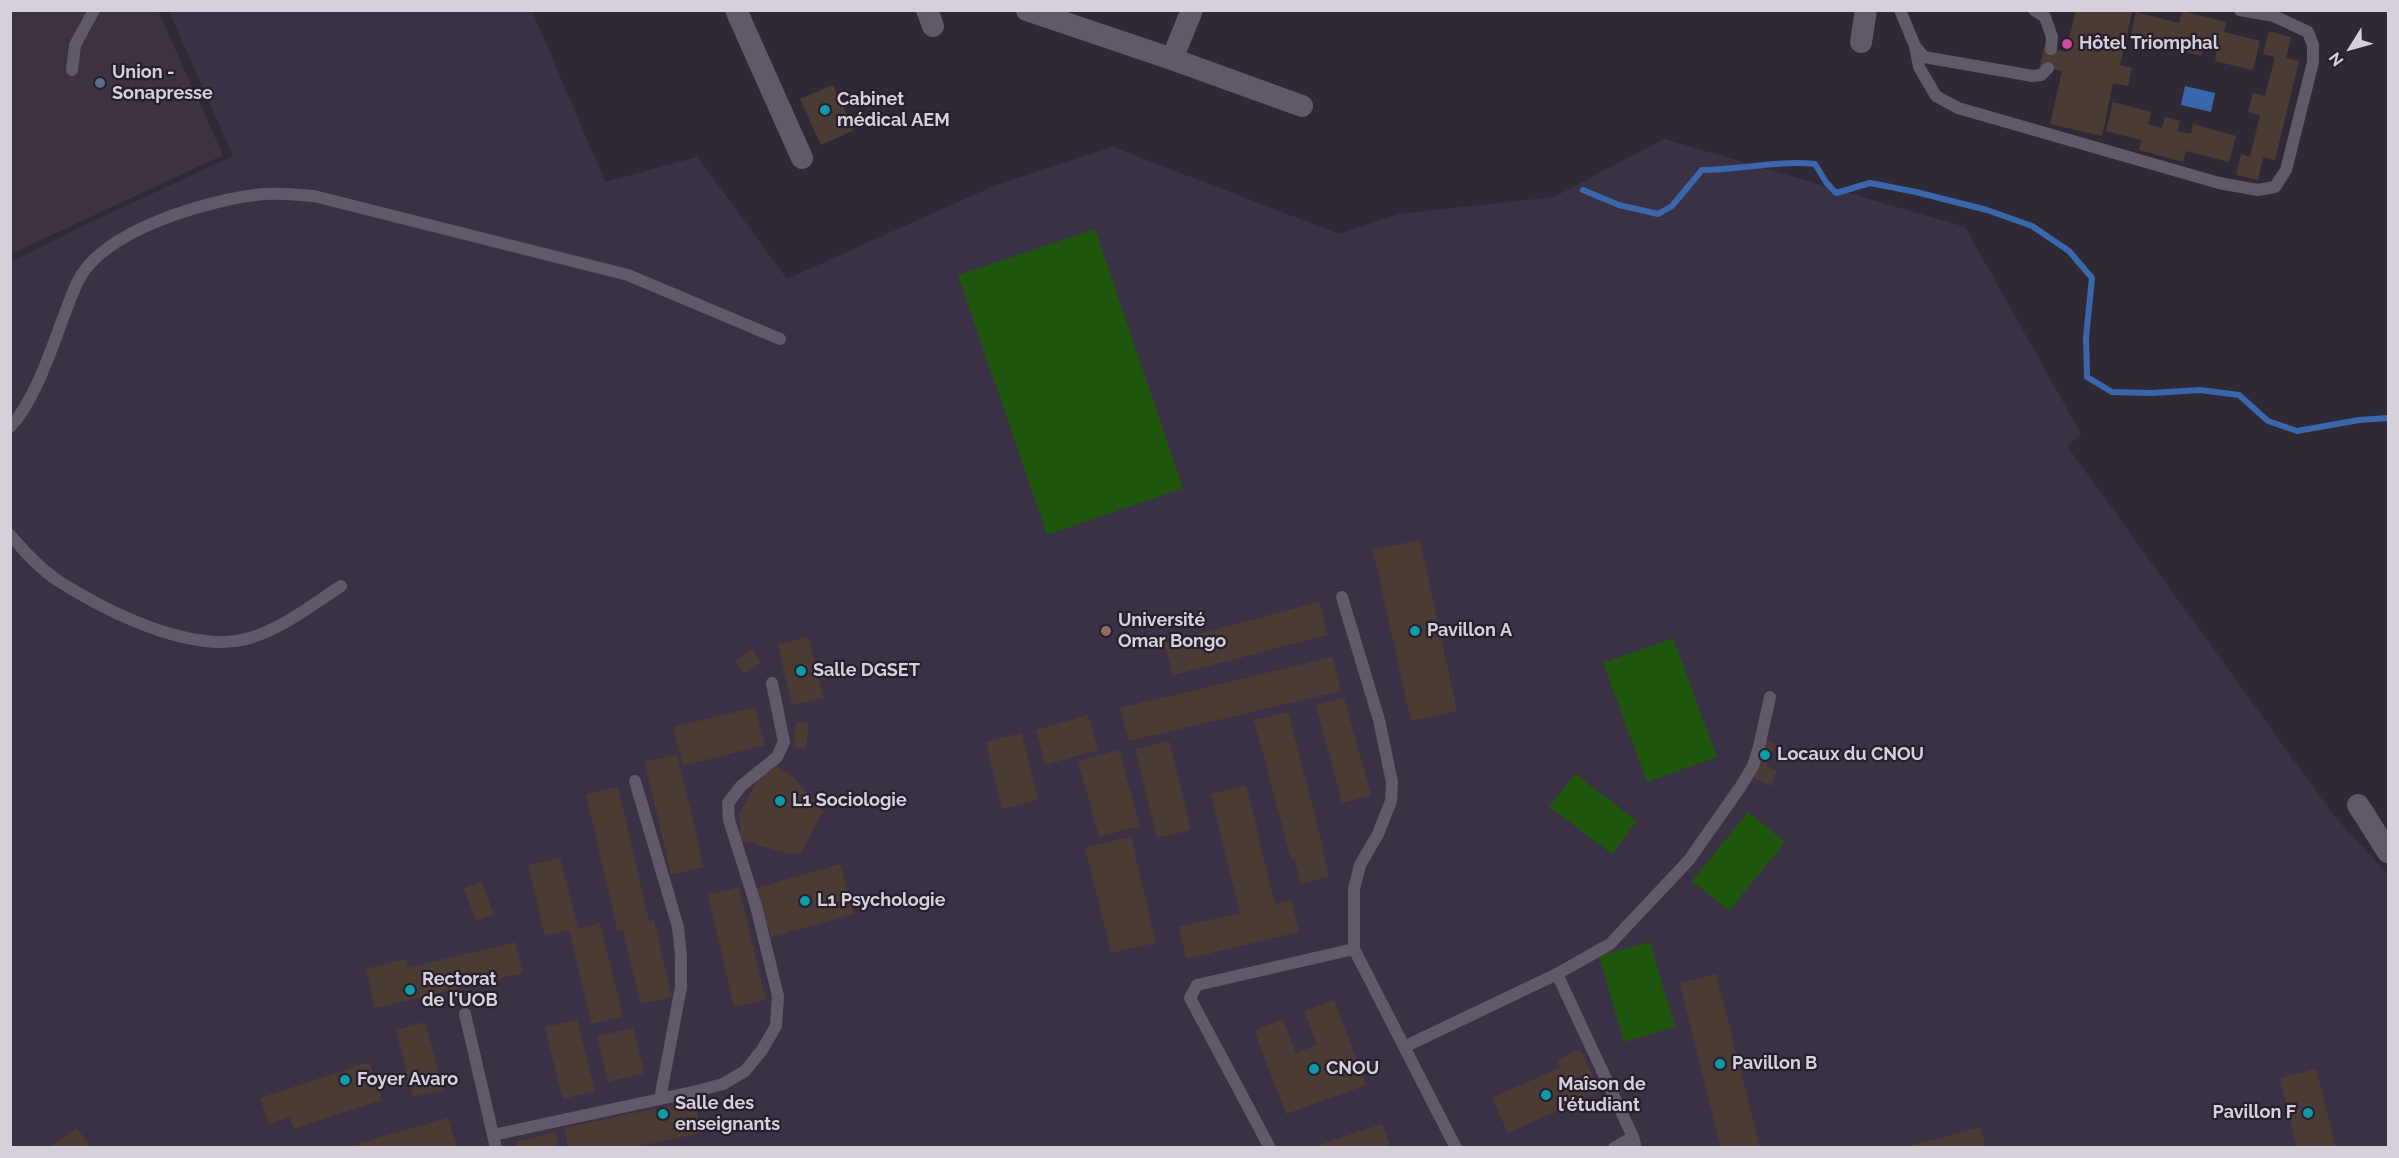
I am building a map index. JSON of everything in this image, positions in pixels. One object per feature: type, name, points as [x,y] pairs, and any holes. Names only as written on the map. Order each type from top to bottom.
[{"type":"street","points":[[736,10],[802,159]]},
{"type":"street","points":[[1027,10],[1302,106]]},
{"type":"street","points":[[1172,59],[1192,10]]},
{"type":"street","points":[[1861,42],[1866,10]]},
{"type":"street","points":[[2358,806],[2388,852]]},
{"type":"lane","points":[[72,70],[75,45],[94,10]]},
{"type":"lane","points":[[2034,10],[2045,17],[2052,37],[2051,49]]},
{"type":"lane","points":[[1902,11],[1915,46],[1919,67],[1936,96],[1958,108],[2219,183],[2258,190],[2275,188],[2286,170],[2313,62],[2313,45],[2308,32],[2283,20],[2274,16],[2240,10]]},
{"type":"lane","points":[[1915,46],[1924,57],[2033,76],[2041,75],[2048,68]]},
{"type":"lane","points":[[10,427],[31,395],[78,280],[98,256],[150,223],[221,201],[265,194],[314,196],[628,275],[780,339]]},
{"type":"lane","points":[[10,535],[30,557],[59,581],[133,621],[175,636],[211,642],[247,639],[275,628],[341,586]]},
{"type":"lane","points":[[1341,597],[1379,720],[1392,782],[1391,801],[1360,865],[1354,889],[1354,949],[1456,1148]]},
{"type":"lane","points":[[465,1014],[495,1141],[723,1084],[745,1071],[762,1050],[776,1026],[778,996],[756,906],[729,820],[728,803],[741,786],[777,757],[784,742],[772,683]]},
{"type":"lane","points":[[1404,1047],[1557,974],[1610,944],[1701,845],[1753,766],[1770,697]]},
{"type":"lane","points":[[635,781],[678,927],[681,956],[680,997],[660,1099]]},
{"type":"lane","points":[[1270,1148],[1190,998],[1197,985],[1354,949]]},
{"type":"lane","points":[[1557,974],[1634,1142],[1614,1148]]},
{"type":"shaded area","name":"Union - Sonapresse","points":[[10,11],[158,11],[223,155],[11,254]]},
{"type":"shaded area","name":"Université Omar Bongo","points":[[169,11],[532,11],[605,182],[697,157],[787,279],[996,185],[1113,147],[1339,234],[1399,214],[1554,197],[1664,139],[1965,227],[2081,434],[2067,446],[2334,816],[2388,874],[2388,1147],[11,1147],[10,446],[13,444],[10,440],[11,262],[233,156]]},
{"type":"green space","points":[[1095,229],[1183,488],[1047,535],[958,275]]},
{"type":"green space","points":[[1673,638],[1717,757],[1647,782],[1603,663]]},
{"type":"green space","points":[[1575,774],[1637,821],[1612,854],[1549,807]]},
{"type":"green space","points":[[1748,812],[1785,842],[1729,911],[1692,881]]},
{"type":"green space","points":[[1650,942],[1675,1027],[1624,1042],[1599,956]]},
{"type":"water","points":[[2185,86],[2215,93],[2211,112],[2181,105]]},
{"type":"building","points":[[2076,10],[2132,12],[2120,65],[2132,68],[2128,86],[2113,83],[2102,136],[2050,124],[2062,71],[2040,66],[2044,47],[2066,52]]},
{"type":"building","points":[[2182,11],[2226,22],[2224,32],[2260,41],[2253,70],[2215,61],[2217,49],[2204,45],[2201,56],[2186,52],[2188,43],[2175,40],[2172,50],[2130,39],[2136,12],[2179,23]]},
{"type":"building","points":[[2269,31],[2291,37],[2286,58],[2299,61],[2275,160],[2263,157],[2258,180],[2236,175],[2241,154],[2250,157],[2260,115],[2248,112],[2253,93],[2265,96],[2275,57],[2263,54]]},
{"type":"building","name":"Cabinet médical AEM","points":[[833,85],[854,130],[821,145],[800,99]]},
{"type":"building","points":[[2113,102],[2151,112],[2148,124],[2162,128],[2165,117],[2180,121],[2177,131],[2191,134],[2193,124],[2236,136],[2229,162],[2186,151],[2183,162],[2139,150],[2141,140],[2106,131]]},
{"type":"building","name":"Pavillon A","points":[[1420,540],[1457,711],[1411,721],[1373,550]]},
{"type":"building","points":[[1319,602],[1328,635],[1173,675],[1164,643]]},
{"type":"building","name":"Salle DGSET","points":[[808,637],[824,698],[792,705],[778,644]]},
{"type":"building","points":[[752,649],[761,662],[744,674],[735,661]]},
{"type":"building","points":[[1333,657],[1341,691],[1129,741],[1120,708]]},
{"type":"building","points":[[1344,698],[1371,795],[1342,803],[1316,705]]},
{"type":"building","points":[[755,707],[765,745],[683,766],[673,727]]},
{"type":"building","points":[[1288,712],[1329,877],[1301,884],[1294,858],[1291,859],[1254,720]]},
{"type":"building","points":[[1088,715],[1098,750],[1045,765],[1036,730]]},
{"type":"building","points":[[796,722],[809,723],[806,749],[793,747]]},
{"type":"building","points":[[1022,733],[1038,800],[1002,809],[986,742]]},
{"type":"building","points":[[1169,741],[1191,830],[1157,838],[1135,749]]},
{"type":"building","name":"Locaux du CNOU","points":[[1767,741],[1776,745],[1767,766],[1777,771],[1771,786],[1748,776]]},
{"type":"building","points":[[1119,750],[1140,826],[1099,837],[1078,761]]},
{"type":"building","points":[[677,754],[704,867],[671,875],[645,762]]},
{"type":"building","name":"L1 Sociologie","points":[[776,766],[792,776],[823,811],[801,853],[790,854],[740,840],[739,814],[757,781]]},
{"type":"building","points":[[1246,785],[1275,904],[1291,900],[1299,932],[1186,959],[1179,927],[1240,913],[1211,794]]},
{"type":"building","points":[[618,787],[649,921],[654,920],[672,997],[641,1004],[623,930],[618,932],[586,794]]},
{"type":"building","points":[[1131,837],[1156,943],[1111,953],[1085,847]]},
{"type":"building","points":[[560,858],[578,929],[600,923],[623,1016],[592,1024],[569,930],[545,936],[528,865]]},
{"type":"building","name":"L1 Psychologie","points":[[840,864],[854,914],[771,937],[757,888]]},
{"type":"building","points":[[482,882],[494,915],[476,921],[464,888]]},
{"type":"building","points":[[739,887],[766,1000],[734,1007],[708,895]]},
{"type":"building","name":"Rectorat de l'UOB","points":[[515,942],[523,973],[375,1008],[366,969],[406,959],[408,968]]},
{"type":"building","name":"Pavillon B","points":[[1716,974],[1760,1146],[1752,1148],[1721,1148],[1680,983]]},
{"type":"building","name":"CNOU","points":[[1334,1000],[1366,1085],[1286,1114],[1254,1030],[1283,1019],[1296,1053],[1317,1045],[1304,1011]]},
{"type":"building","points":[[577,1020],[595,1091],[563,1099],[545,1027]]},
{"type":"building","points":[[425,1022],[443,1090],[413,1097],[396,1030]]},
{"type":"building","points":[[633,1028],[644,1073],[608,1082],[597,1036]]},
{"type":"building","name":"Maîson de l'étudiant","points":[[1580,1049],[1600,1091],[1508,1133],[1492,1098],[1561,1067],[1557,1060]]},
{"type":"building","name":"Foyer Avaro","points":[[369,1062],[382,1100],[294,1129],[290,1117],[269,1124],[260,1098]]},
{"type":"building","name":"Pavillon F","points":[[2316,1069],[2336,1148],[2297,1148],[2280,1078]]},
{"type":"building","name":"Salle des enseignants","points":[[694,1100],[701,1133],[631,1148],[568,1148],[564,1128]]},
{"type":"building","points":[[448,1118],[457,1148],[346,1148],[346,1147]]},
{"type":"building","points":[[1382,1124],[1391,1148],[1313,1148],[1313,1147]]},
{"type":"building","points":[[1981,1127],[1986,1148],[1904,1148],[1904,1147]]},
{"type":"building","points":[[77,1128],[91,1148],[48,1148]]},
{"type":"building","points":[[555,1132],[559,1148],[517,1148],[516,1142]]},
{"type":"waterway","points":[[1583,190],[1619,205],[1658,214],[1672,206],[1702,170],[1801,163],[1815,164],[1836,193],[1870,183],[1987,210],[2032,226],[2069,251],[2092,278],[2086,337],[2087,377],[2112,392],[2152,393],[2200,390],[2239,395],[2268,421],[2297,431],[2359,420],[2388,418]]},
{"type":"place","name":"Hôtel Triomphal","points":[[2067,44]]},
{"type":"place","name":"Union - Sonapresse","points":[[100,83]]},
{"type":"place","name":"Cabinet médical AEM","points":[[825,110]]},
{"type":"place","name":"Université Omar Bongo","points":[[1106,631]]},
{"type":"place","name":"Pavillon A","points":[[1415,631]]},
{"type":"place","name":"Salle DGSET","points":[[801,671]]},
{"type":"place","name":"Locaux du CNOU","points":[[1765,755]]},
{"type":"place","name":"L1 Sociologie","points":[[780,801]]},
{"type":"place","name":"L1 Psychologie","points":[[805,901]]},
{"type":"place","name":"Rectorat de l'UOB","points":[[410,990]]},
{"type":"place","name":"Pavillon B","points":[[1720,1064]]},
{"type":"place","name":"CNOU","points":[[1314,1069]]},
{"type":"place","name":"Foyer Avaro","points":[[345,1080]]},
{"type":"place","name":"Maîson de l'étudiant","points":[[1546,1095]]},
{"type":"place","name":"Pavillon F","points":[[2308,1113]]},
{"type":"place","name":"Salle des enseignants","points":[[663,1114]]}]
